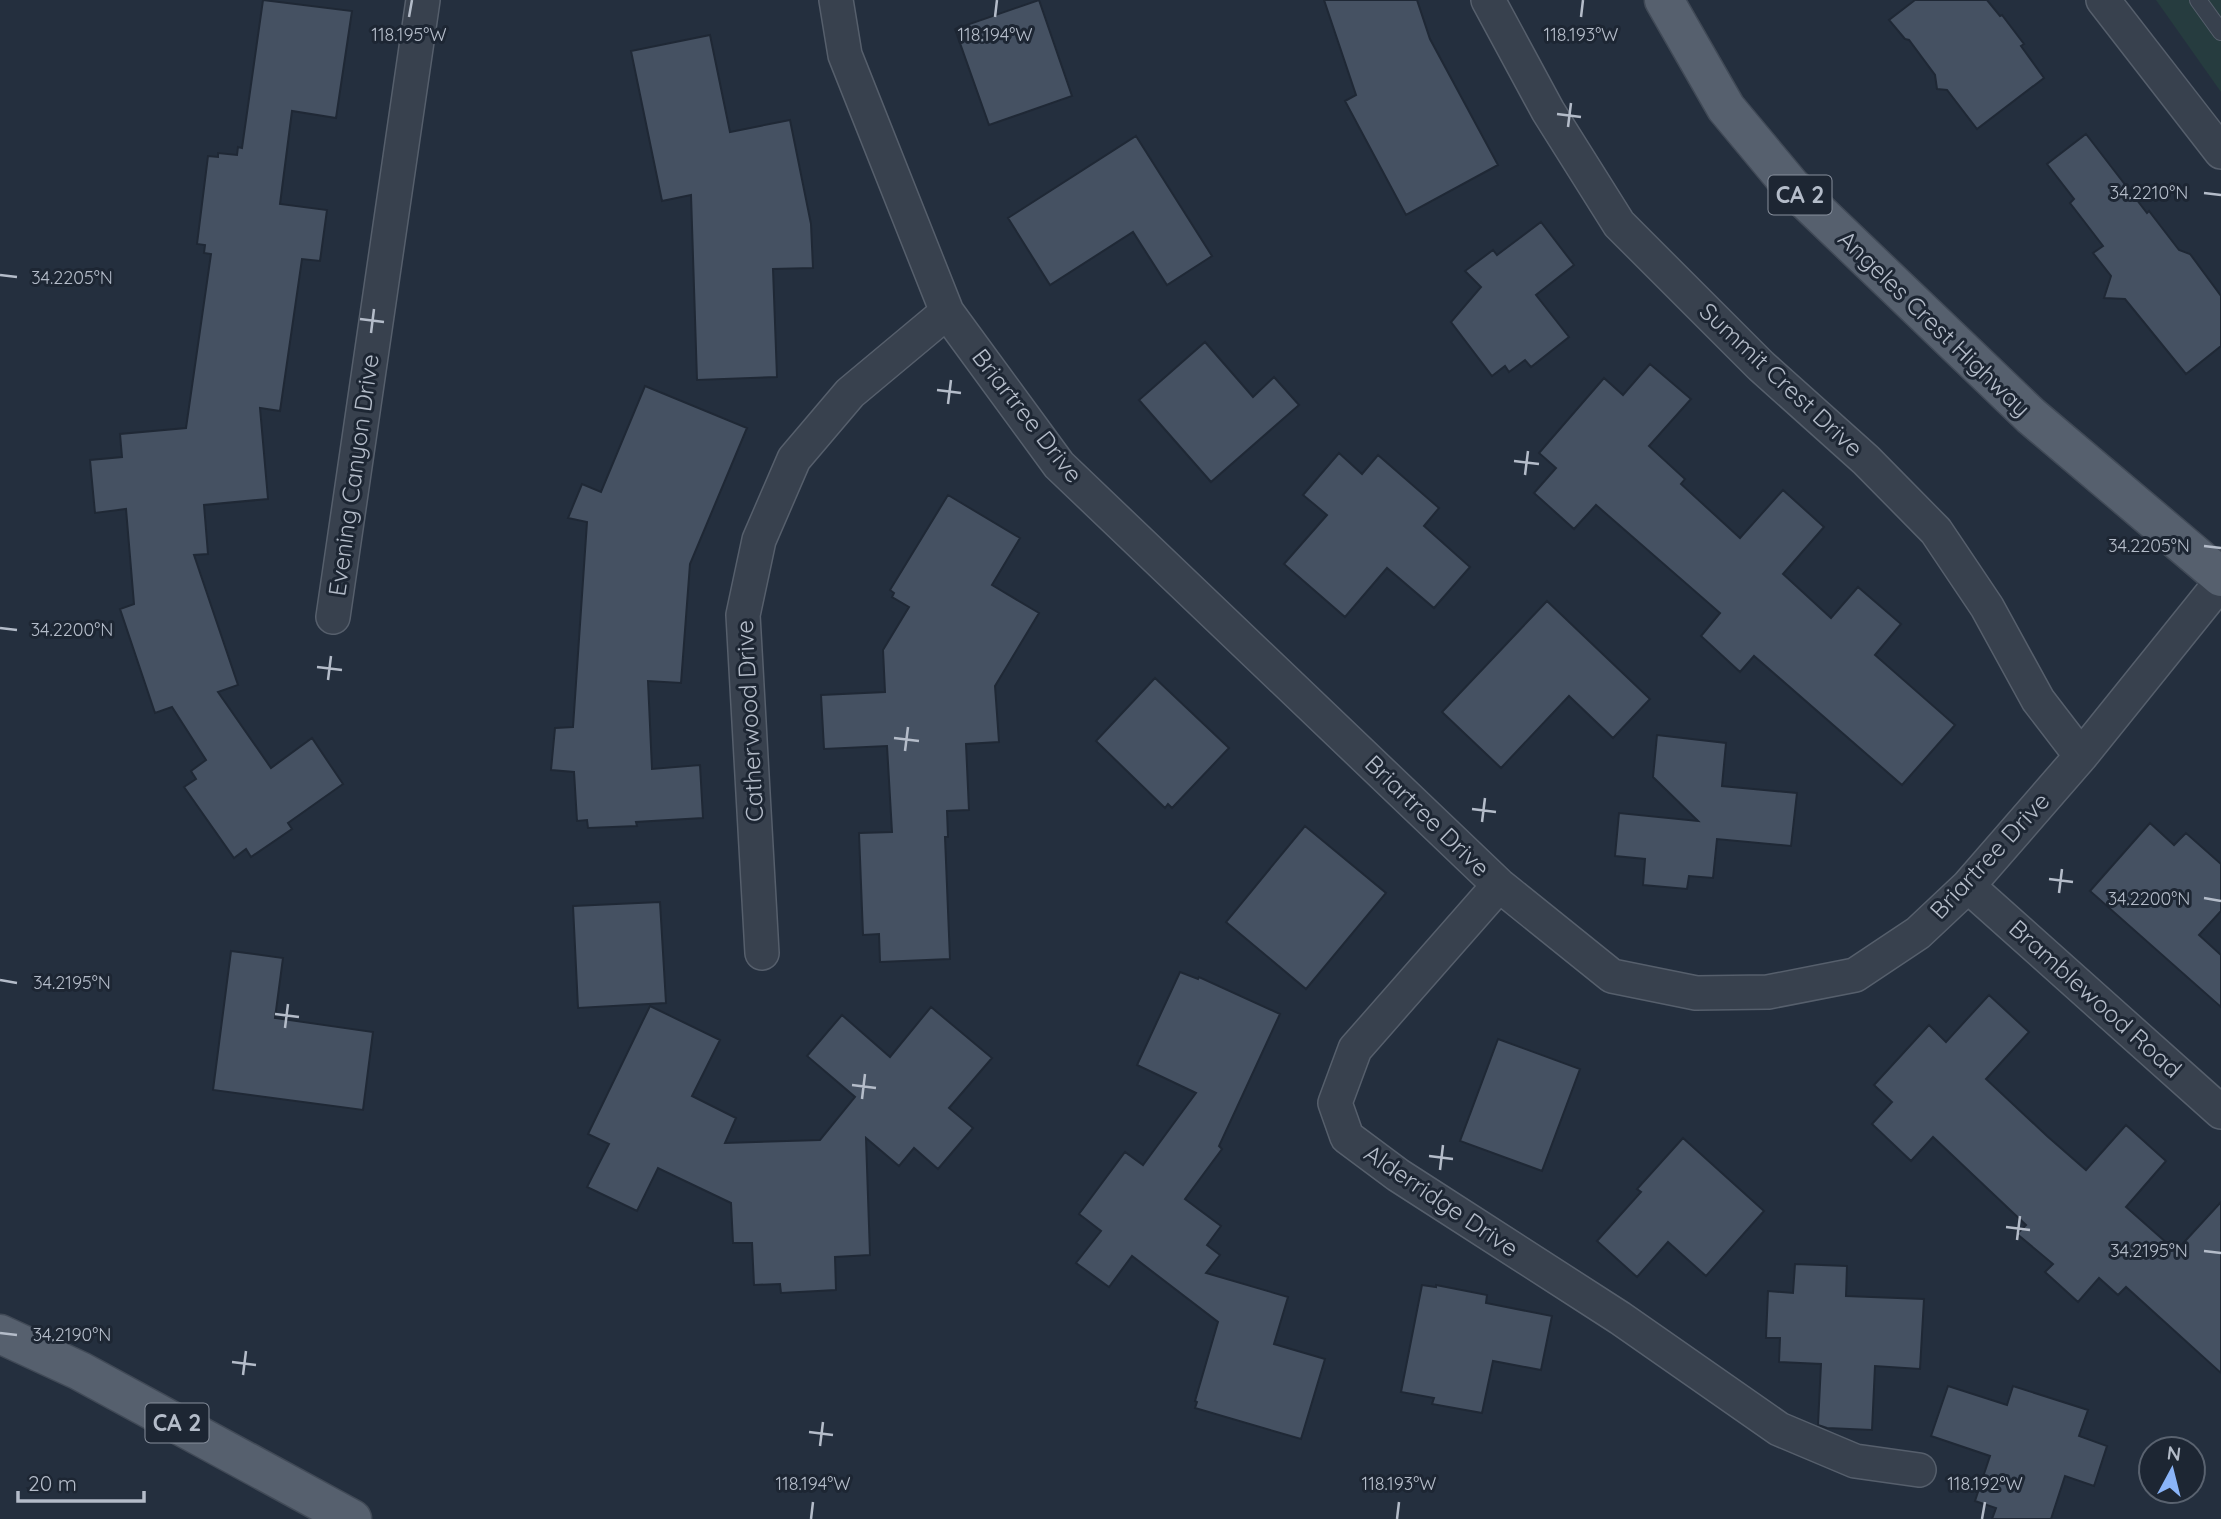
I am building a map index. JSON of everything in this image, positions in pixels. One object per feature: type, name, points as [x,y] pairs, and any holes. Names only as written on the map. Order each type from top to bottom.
[{"type":"main road","name":"Angeles Crest Highway","points":[[1664,0],[1726,108],[1791,186],[2031,416],[2221,580]]},
{"type":"main road","name":"CA 2","points":[[0,1334],[80,1371],[352,1519]]},
{"type":"street","name":"Evening Canyon Drive","points":[[333,617],[423,0]]},
{"type":"street","name":"Briartree Drive","points":[[836,0],[845,55],[947,312],[1059,465],[1499,885],[1612,976],[1696,993],[1768,992],[1855,975],[1918,933],[1968,886],[2081,756],[2221,580]]},
{"type":"street","name":"Summit Crest Drive","points":[[1488,0],[1548,111],[1619,224],[1761,366],[1866,460],[1936,531],[1987,607],[2038,700],[2081,756]]},
{"type":"street","points":[[2103,0],[2221,152]]},
{"type":"street","name":"Catherwood Drive","points":[[762,953],[743,615],[759,541],[794,460],[802,450],[850,393],[947,312]]},
{"type":"street","name":"Alderridge Drive","points":[[1499,885],[1355,1049],[1335,1103],[1348,1138],[1398,1175],[1620,1318],[1779,1429],[1856,1461],[1919,1470]]},
{"type":"street","name":"Bramblewood Road","points":[[1968,886],[2221,1112]]},
{"type":"lane","points":[[2198,0],[2221,32]]},
{"type":"green space","points":[[2156,0],[2221,0],[2221,92]]},
{"type":"building","points":[[263,0],[352,11],[336,118],[292,111],[280,204],[327,210],[320,261],[302,259],[280,411],[260,408],[268,499],[204,505],[208,554],[194,555],[238,685],[218,692],[271,768],[312,738],[343,784],[288,823],[292,829],[251,857],[246,849],[234,858],[184,787],[196,779],[191,771],[206,760],[172,707],[155,713],[120,609],[134,604],[126,509],[95,513],[90,460],[122,457],[120,434],[186,428],[211,254],[204,253],[205,245],[197,244],[208,156],[218,157],[218,153],[237,155],[238,147],[242,148]]},
{"type":"building","points":[[1039,0],[1072,96],[989,125],[955,29]]},
{"type":"building","points":[[1324,0],[1417,0],[1430,39],[1498,165],[1406,215],[1345,101],[1356,95]]},
{"type":"building","points":[[1915,0],[1987,0],[2024,44],[2021,46],[2044,78],[1977,129],[1947,90],[1937,89],[1935,75],[1909,40],[1905,39],[1889,20]]},
{"type":"building","points":[[710,35],[730,132],[790,120],[811,224],[813,268],[773,269],[777,377],[697,380],[691,195],[662,201],[631,51]]},
{"type":"building","points":[[2086,134],[2147,213],[2149,211],[2179,250],[2190,254],[2221,296],[2221,346],[2186,374],[2125,299],[2104,298],[2111,276],[2093,253],[2103,246],[2070,203],[2074,199],[2047,164]]},
{"type":"building","points":[[1136,136],[1212,256],[1167,285],[1133,232],[1050,285],[1008,218]]},
{"type":"building","points":[[1541,222],[1574,265],[1536,295],[1569,337],[1531,367],[1525,360],[1509,372],[1505,366],[1492,376],[1451,322],[1481,287],[1465,271],[1493,250],[1497,255]]},
{"type":"building","points":[[1205,342],[1253,397],[1274,377],[1299,405],[1211,482],[1139,400]]},
{"type":"building","points":[[1650,364],[1691,399],[1649,446],[1685,479],[1681,484],[1740,538],[1783,490],[1824,527],[1783,574],[1831,618],[1858,587],[1901,624],[1875,655],[1955,725],[1902,785],[1754,656],[1740,672],[1701,636],[1720,613],[1596,505],[1574,529],[1534,493],[1556,468],[1539,453],[1604,378],[1623,395]]},
{"type":"building","points":[[645,386],[747,428],[690,564],[681,683],[648,681],[652,769],[700,765],[703,818],[636,822],[637,826],[588,828],[587,820],[577,821],[574,772],[551,770],[555,728],[573,727],[587,522],[568,518],[582,484],[601,492]]},
{"type":"building","points":[[1339,453],[1362,474],[1378,455],[1439,508],[1424,526],[1470,567],[1434,608],[1387,568],[1345,617],[1284,564],[1327,515],[1303,495]]},
{"type":"building","points":[[948,495],[1020,538],[992,585],[1039,613],[995,686],[999,742],[966,744],[969,810],[947,811],[948,837],[945,837],[950,959],[880,962],[879,934],[863,935],[859,833],[892,832],[887,746],[824,749],[821,695],[885,692],[883,650],[909,607],[892,597],[894,593],[890,590]]},
{"type":"building","points":[[1547,601],[1650,699],[1613,738],[1569,696],[1501,768],[1442,712]]},
{"type":"building","points":[[1155,678],[1229,748],[1172,808],[1168,804],[1165,808],[1096,741]]},
{"type":"building","points":[[1657,735],[1726,743],[1722,786],[1797,793],[1791,846],[1717,839],[1713,878],[1689,876],[1687,889],[1643,885],[1645,859],[1615,856],[1619,813],[1698,821],[1653,777]]},
{"type":"building","points":[[2150,823],[2174,845],[2186,833],[2221,864],[2221,911],[2199,935],[2221,955],[2221,1007],[2090,891]]},
{"type":"building","points":[[1305,826],[1386,893],[1306,989],[1226,922]]},
{"type":"building","points":[[660,902],[666,1003],[578,1008],[573,906]]},
{"type":"building","points":[[231,951],[283,958],[275,1018],[373,1032],[363,1110],[213,1090]]},
{"type":"building","points":[[1180,972],[1198,979],[1199,977],[1280,1014],[1219,1146],[1222,1149],[1185,1199],[1221,1226],[1207,1245],[1220,1255],[1206,1273],[1288,1297],[1274,1344],[1325,1359],[1301,1439],[1195,1408],[1218,1322],[1132,1256],[1109,1287],[1076,1263],[1101,1231],[1079,1214],[1125,1152],[1143,1165],[1196,1093],[1137,1065]]},
{"type":"building","points":[[1989,995],[2029,1032],[1986,1079],[2086,1170],[2126,1125],[2166,1161],[2126,1207],[2176,1251],[2221,1202],[2221,1373],[2126,1287],[2118,1295],[2099,1278],[2078,1302],[2045,1272],[2053,1264],[2017,1234],[2026,1225],[1933,1137],[1911,1161],[1872,1124],[1892,1102],[1874,1085],[1929,1025],[1946,1042]]},
{"type":"building","points":[[650,1006],[720,1040],[692,1096],[736,1118],[725,1143],[820,1140],[855,1097],[807,1056],[842,1015],[890,1057],[931,1007],[992,1058],[949,1108],[973,1128],[938,1169],[914,1148],[899,1166],[866,1138],[870,1255],[835,1257],[836,1290],[781,1293],[780,1284],[754,1285],[752,1243],[733,1243],[731,1203],[658,1168],[637,1211],[587,1187],[609,1144],[588,1134]]},
{"type":"building","points":[[1498,1039],[1580,1069],[1542,1171],[1460,1141]]},
{"type":"building","points":[[1683,1138],[1764,1211],[1706,1276],[1668,1242],[1637,1277],[1597,1241],[1641,1192],[1637,1189]]},
{"type":"building","points":[[1795,1264],[1847,1266],[1846,1296],[1924,1299],[1920,1369],[1875,1366],[1872,1430],[1827,1428],[1818,1425],[1821,1364],[1779,1362],[1780,1338],[1766,1338],[1768,1291],[1793,1293]]},
{"type":"building","points":[[1422,1285],[1436,1285],[1487,1295],[1486,1303],[1552,1316],[1541,1370],[1493,1361],[1482,1413],[1432,1404],[1434,1398],[1401,1392]]},
{"type":"building","points":[[1948,1386],[2007,1405],[2013,1386],[2088,1410],[2079,1436],[2107,1446],[2094,1486],[2065,1476],[2051,1519],[1992,1519],[1996,1508],[1975,1501],[1990,1456],[1931,1436]]}]
